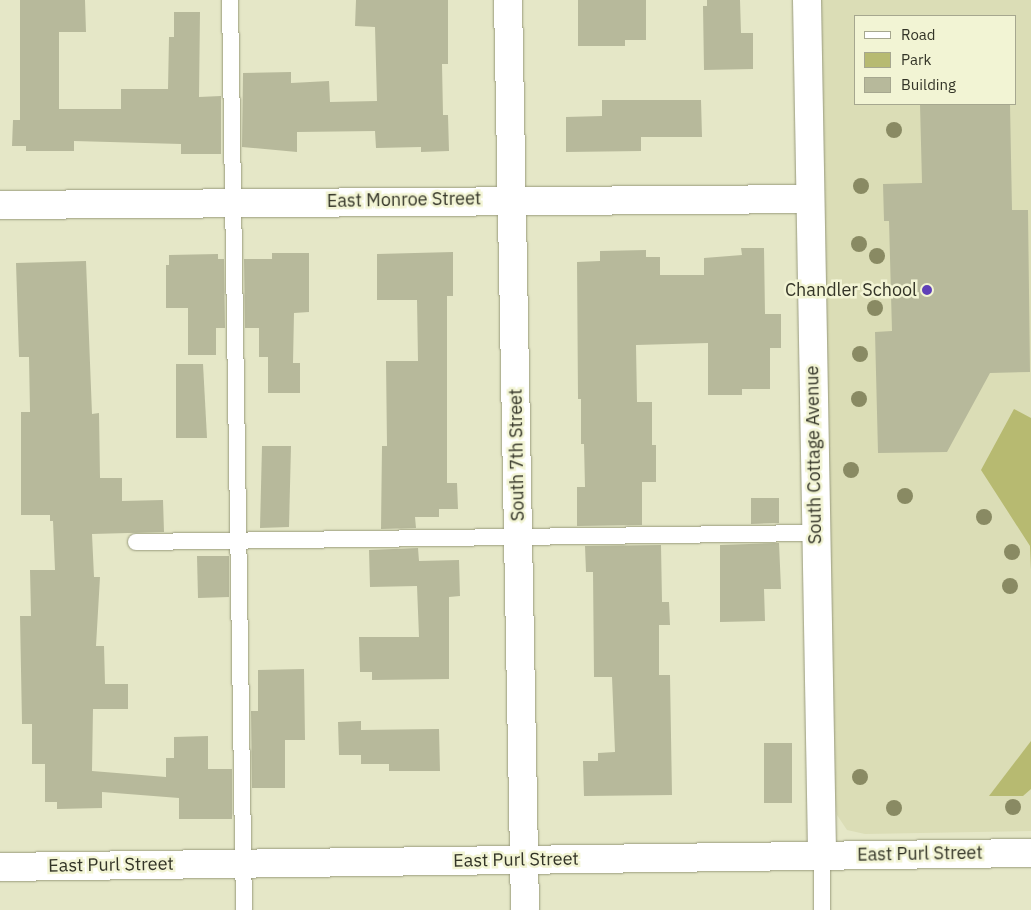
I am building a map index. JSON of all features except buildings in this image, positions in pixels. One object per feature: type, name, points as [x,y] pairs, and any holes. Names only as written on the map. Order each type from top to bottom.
[{"type":"street","name":"South 7th Street","points":[[508,0],[525,910]]},
{"type":"street","name":"South Cottage Avenue","points":[[807,0],[822,855]]},
{"type":"street","name":"East Monroe Street","points":[[0,205],[511,199],[809,199]]},
{"type":"street","name":"East Purl Street","points":[[0,867],[1031,853]]},
{"type":"lane","points":[[230,0],[244,910]]},
{"type":"lane","points":[[136,542],[815,533]]},
{"type":"lane","name":"South Cottage Avenue","points":[[822,855],[822,910]]},
{"type":"shaded area","name":"Chandler School","points":[[819,0],[1031,0],[1031,831],[865,834],[847,830],[837,815],[831,761]]},
{"type":"green space","points":[[1014,409],[1031,418],[1031,570],[1030,546],[981,470]]},
{"type":"green space","points":[[1031,741],[1031,789],[1023,796],[989,796]]},
{"type":"place","name":"Chandler School","points":[[927,290]]}]
